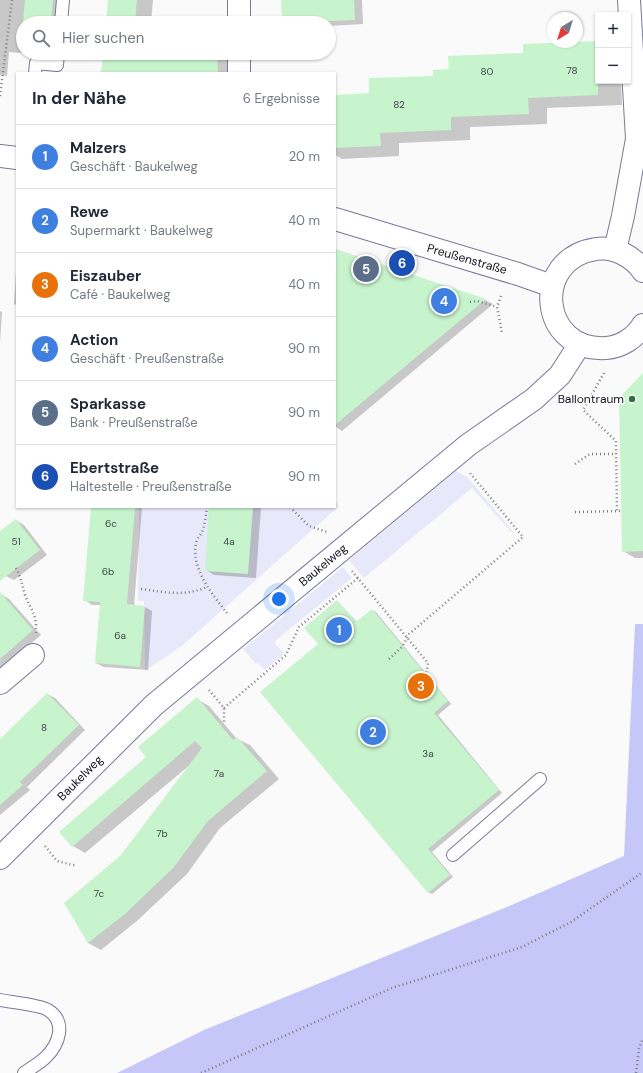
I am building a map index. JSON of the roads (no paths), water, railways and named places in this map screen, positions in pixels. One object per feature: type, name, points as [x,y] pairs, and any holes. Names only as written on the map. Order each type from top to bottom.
[{"type":"street","points":[[239,0],[239,16]]},
{"type":"street","points":[[615,250],[624,216],[637,139],[629,0]]},
{"type":"street","points":[[239,60],[239,72]]},
{"type":"street","points":[[0,156],[16,158]]},
{"type":"street","name":"Preußenstraße","points":[[336,219],[409,243],[518,274],[552,286]]},
{"type":"street","points":[[643,271],[630,257],[615,250],[599,248],[583,251],[569,260],[562,267],[552,286],[551,304],[556,321],[566,335],[580,344],[596,349],[612,348],[627,342],[643,325]]},
{"type":"street","name":"Baukelweg","points":[[0,858],[154,705],[487,430],[534,398],[560,375],[580,344]]},
{"type":"street","points":[[0,683],[33,655]]},
{"type":"lane","points":[[62,16],[63,0]]},
{"type":"lane","points":[[36,72],[36,63],[57,65],[57,60]]},
{"type":"lane","points":[[453,855],[540,779]]},
{"type":"lane","points":[[0,1000],[47,1009],[57,1018],[60,1029],[56,1044],[46,1058],[24,1073]]},
{"type":"place","name":"Ebertstraße","points":[[402,263]]},
{"type":"place","name":"Sparkasse","points":[[366,269]]},
{"type":"place","name":"Action","points":[[444,301]]},
{"type":"place","name":"Ballontraum","points":[[632,399]]},
{"type":"place","name":"Malzers","points":[[339,630]]},
{"type":"place","name":"Eiszauber","points":[[421,686]]},
{"type":"place","name":"Rewe","points":[[373,732]]}]
